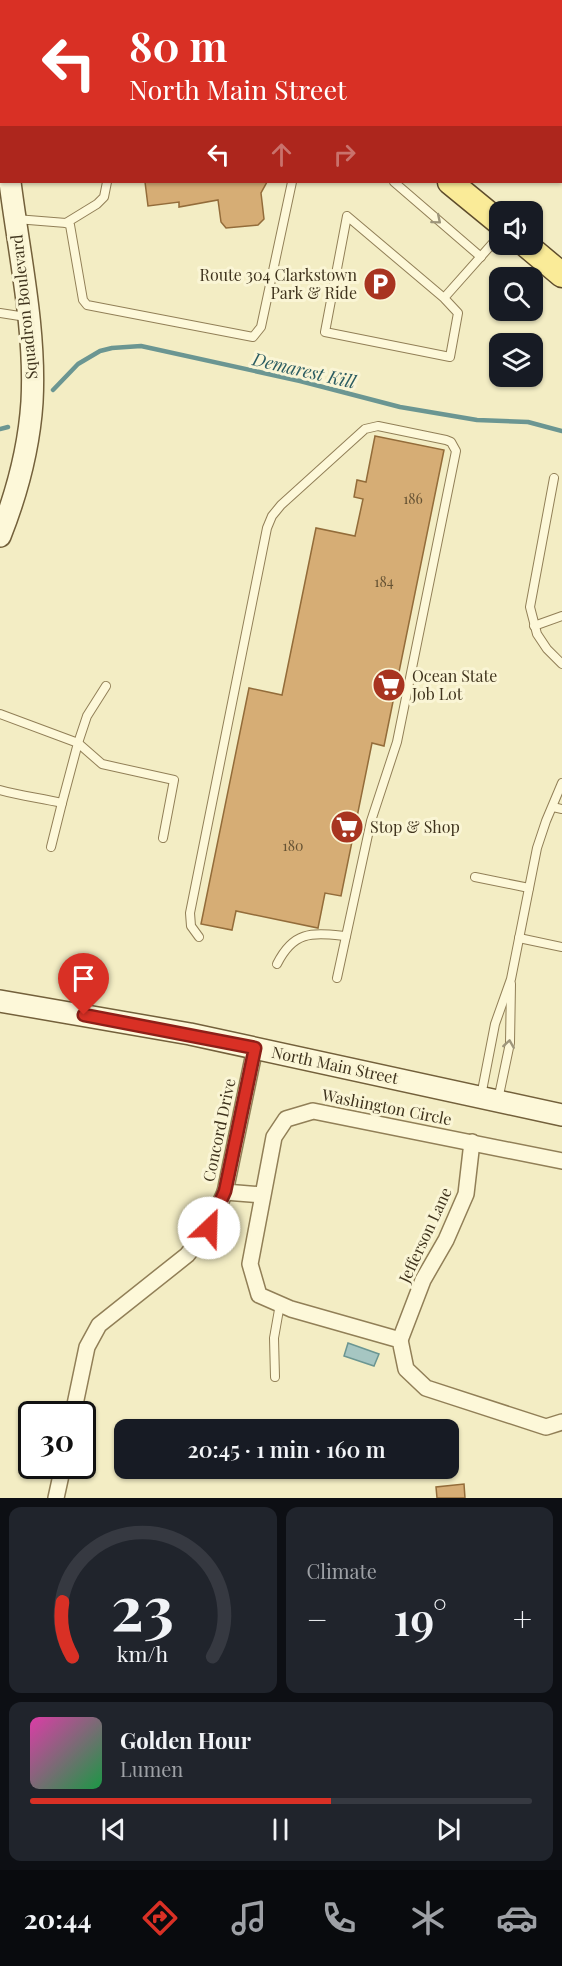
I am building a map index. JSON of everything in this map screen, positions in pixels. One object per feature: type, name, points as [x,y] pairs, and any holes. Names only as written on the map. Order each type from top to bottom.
[{"type":"main road","points":[[451,183],[489,214]]},
{"type":"main road","points":[[538,255],[562,275]]},
{"type":"street","name":"Squadron Boulevard","points":[[0,536],[18,485],[29,428],[32,372],[28,318],[10,183]]},
{"type":"street","name":"North Main Street","points":[[0,1001],[148,1026],[562,1115]]},
{"type":"street","name":"Concord Drive","points":[[76,1401],[87,1347],[99,1325],[187,1255],[209,1228],[225,1191],[255,1048]]},
{"type":"street","name":"Washington Circle","points":[[400,1340],[291,1309],[259,1295],[250,1264],[274,1137],[286,1119],[313,1110],[562,1161]]},
{"type":"street","name":"Jefferson Lane","points":[[400,1340],[423,1280],[446,1240],[466,1194],[472,1142]]},
{"type":"street","points":[[225,1191],[262,1195]]},
{"type":"street","points":[[400,1340],[406,1370],[426,1388],[546,1427],[562,1422]]},
{"type":"street","points":[[56,1498],[60,1479]]},
{"type":"lane","points":[[66,223],[97,204],[104,197],[107,183]]},
{"type":"lane","points":[[15,219],[70,225],[83,300],[87,304],[253,337],[261,327],[292,183]]},
{"type":"lane","points":[[395,183],[480,257]]},
{"type":"lane","points":[[347,216],[383,246],[444,298],[458,313],[450,357],[325,332],[347,216]]},
{"type":"lane","points":[[444,298],[489,247]]},
{"type":"lane","points":[[0,313],[28,318]]},
{"type":"lane","points":[[199,937],[192,926],[190,913],[267,528],[272,516],[359,432],[371,426],[446,440],[451,442],[456,451],[397,742],[371,821],[337,978]]},
{"type":"lane","points":[[554,478],[530,607],[534,626],[547,649],[562,664]]},
{"type":"lane","points":[[534,626],[562,616]]},
{"type":"lane","points":[[51,847],[87,716],[106,686]]},
{"type":"lane","points":[[0,714],[78,743],[102,764],[174,780],[163,838]]},
{"type":"lane","points":[[489,1099],[495,1024],[511,979],[541,833],[562,784]]},
{"type":"lane","points":[[0,790],[22,797],[39,797],[62,803]]},
{"type":"lane","points":[[553,807],[562,808]]},
{"type":"lane","points":[[475,877],[529,888]]},
{"type":"lane","points":[[277,964],[288,945],[304,935],[346,936]]},
{"type":"lane","points":[[519,938],[562,947]]},
{"type":"lane","points":[[489,1099],[510,1043],[511,979]]},
{"type":"lane","points":[[275,1377],[274,1338],[280,1304]]},
{"type":"water","points":[[348,1343],[379,1354],[374,1366],[344,1356]]},
{"type":"building","points":[[145,183],[266,183],[261,193],[264,219],[258,225],[226,228],[221,222],[218,200],[179,207],[179,202],[148,206]]},
{"type":"building","points":[[375,436],[444,450],[384,746],[372,743],[341,896],[325,893],[318,928],[236,911],[232,930],[201,924],[249,688],[282,695],[316,528],[355,536],[363,499],[354,497],[357,480],[366,482]]},
{"type":"building","points":[[464,1484],[465,1498],[437,1498],[436,1487]]},
{"type":"waterway","name":"Demarest Kill","points":[[53,390],[78,364],[100,351],[141,346],[300,381],[400,407],[477,420],[528,422],[562,431]]},
{"type":"waterway","name":"Demarest Kill","points":[[0,429],[8,427]]},
{"type":"place","name":"Route 304 Clarkstown Park & Ride","points":[[380,284]]},
{"type":"place","name":"Ocean State Job Lot","points":[[389,685]]},
{"type":"place","name":"Stop & Shop","points":[[347,827]]},
{"type":"route","points":[[84,1015],[255,1048],[225,1191],[209,1228]]}]
